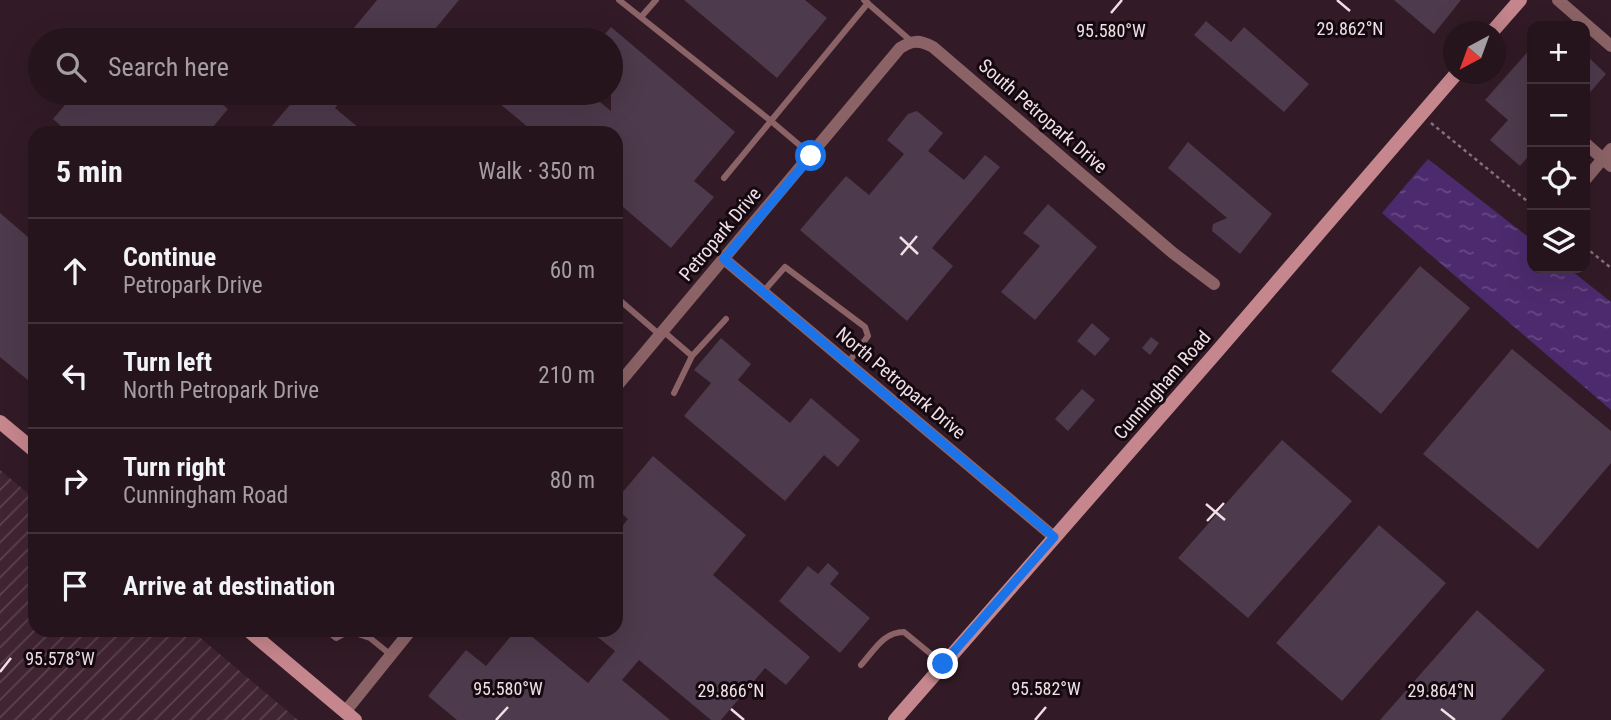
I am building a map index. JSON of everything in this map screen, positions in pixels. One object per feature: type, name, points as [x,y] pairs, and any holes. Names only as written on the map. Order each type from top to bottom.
[{"type":"street","points":[[1502,21],[1520,0]]},
{"type":"street","points":[[1558,0],[1611,46]]},
{"type":"street","name":"Petropark Drive","points":[[623,379],[900,48],[911,41]]},
{"type":"street","name":"South Petropark Drive","points":[[911,41],[921,41],[933,47],[1173,253],[1214,284]]},
{"type":"street","name":"Cunningham Road","points":[[895,720],[1447,84]]},
{"type":"street","points":[[1590,146],[1608,158],[1590,175]]},
{"type":"street","name":"North Petropark Drive","points":[[724,259],[1054,537]]},
{"type":"street","points":[[0,422],[28,445]]},
{"type":"street","points":[[256,637],[350,716],[405,637]]},
{"type":"lane","points":[[619,0],[811,156]]},
{"type":"lane","points":[[641,17],[656,0]]},
{"type":"lane","points":[[724,178],[866,2],[911,41]]},
{"type":"lane","points":[[763,292],[785,267],[865,327],[868,336],[848,364]]},
{"type":"lane","points":[[623,303],[692,356]]},
{"type":"lane","points":[[674,393],[692,356],[726,319]]},
{"type":"lane","points":[[862,665],[887,635],[893,632],[904,632],[943,664]]},
{"type":"lane","points":[[367,637],[391,655]]},
{"type":"path","points":[[1421,115],[1527,201]]},
{"type":"path","points":[[1590,251],[1611,268]]},
{"type":"shaded area","points":[[0,470],[28,493],[28,637],[199,637],[298,720],[0,720]]},
{"type":"water","points":[[1428,159],[1527,236],[1527,273],[1574,273],[1611,302],[1611,410],[1382,213]]},
{"type":"building","points":[[377,0],[459,0],[436,28],[354,28]]},
{"type":"building","points":[[684,0],[805,0],[827,18],[777,78]]},
{"type":"building","points":[[1394,0],[1461,0],[1434,34]]},
{"type":"building","points":[[1206,21],[1231,42],[1244,27],[1309,84],[1284,112],[1194,35]]},
{"type":"building","points":[[623,37],[735,132],[694,181],[714,197],[671,248],[623,207],[623,126],[527,126],[501,105],[604,105],[611,111],[611,105],[623,105]]},
{"type":"building","points":[[1527,53],[1527,158],[1520,166],[1490,140],[1508,120],[1485,100],[1499,84],[1506,84],[1506,76]]},
{"type":"building","points":[[1590,59],[1606,74],[1590,92]]},
{"type":"building","points":[[65,105],[223,105],[228,109],[214,126],[61,126],[53,119]]},
{"type":"building","points":[[290,105],[337,105],[335,108],[357,126],[272,126]]},
{"type":"building","points":[[917,111],[943,133],[928,151],[964,180],[985,155],[1000,167],[932,248],[953,266],[907,321],[800,230],[846,176],[869,195],[904,154],[887,140],[908,114]]},
{"type":"building","points":[[1188,142],[1272,214],[1240,254],[1212,231],[1213,224],[1227,218],[1168,168]]},
{"type":"building","points":[[1048,204],[1097,247],[1035,320],[1001,292],[1040,246],[1023,233]]},
{"type":"building","points":[[0,213],[28,237],[28,380],[0,357]]},
{"type":"building","points":[[1420,266],[1470,308],[1381,414],[1331,371]]},
{"type":"building","points":[[1092,323],[1110,339],[1095,356],[1077,341]]},
{"type":"building","points":[[1151,337],[1159,343],[1150,355],[1142,348]]},
{"type":"building","points":[[721,338],[751,364],[738,380],[790,423],[811,398],[860,440],[838,467],[824,455],[785,501],[684,416],[711,383],[694,370]]},
{"type":"building","points":[[1512,349],[1611,431],[1611,463],[1538,549],[1423,454]]},
{"type":"building","points":[[1082,389],[1095,400],[1068,431],[1055,419]]},
{"type":"building","points":[[1282,440],[1352,501],[1248,618],[1178,558]]},
{"type":"building","points":[[653,456],[746,535],[713,575],[810,657],[786,685],[765,668],[721,720],[711,720],[639,660],[622,680],[670,720],[457,720],[428,696],[466,650],[486,666],[510,637],[532,637],[588,683],[615,651],[598,637],[623,637],[623,525],[628,519],[623,515],[623,492]]},
{"type":"building","points":[[1379,525],[1446,583],[1342,701],[1276,643]]},
{"type":"building","points":[[828,563],[839,573],[830,584],[870,618],[840,653],[779,601],[808,566],[818,574]]},
{"type":"building","points":[[1477,610],[1545,670],[1501,720],[1380,720]]},
{"type":"route","points":[[811,156],[724,259],[1054,537],[943,664]]}]
